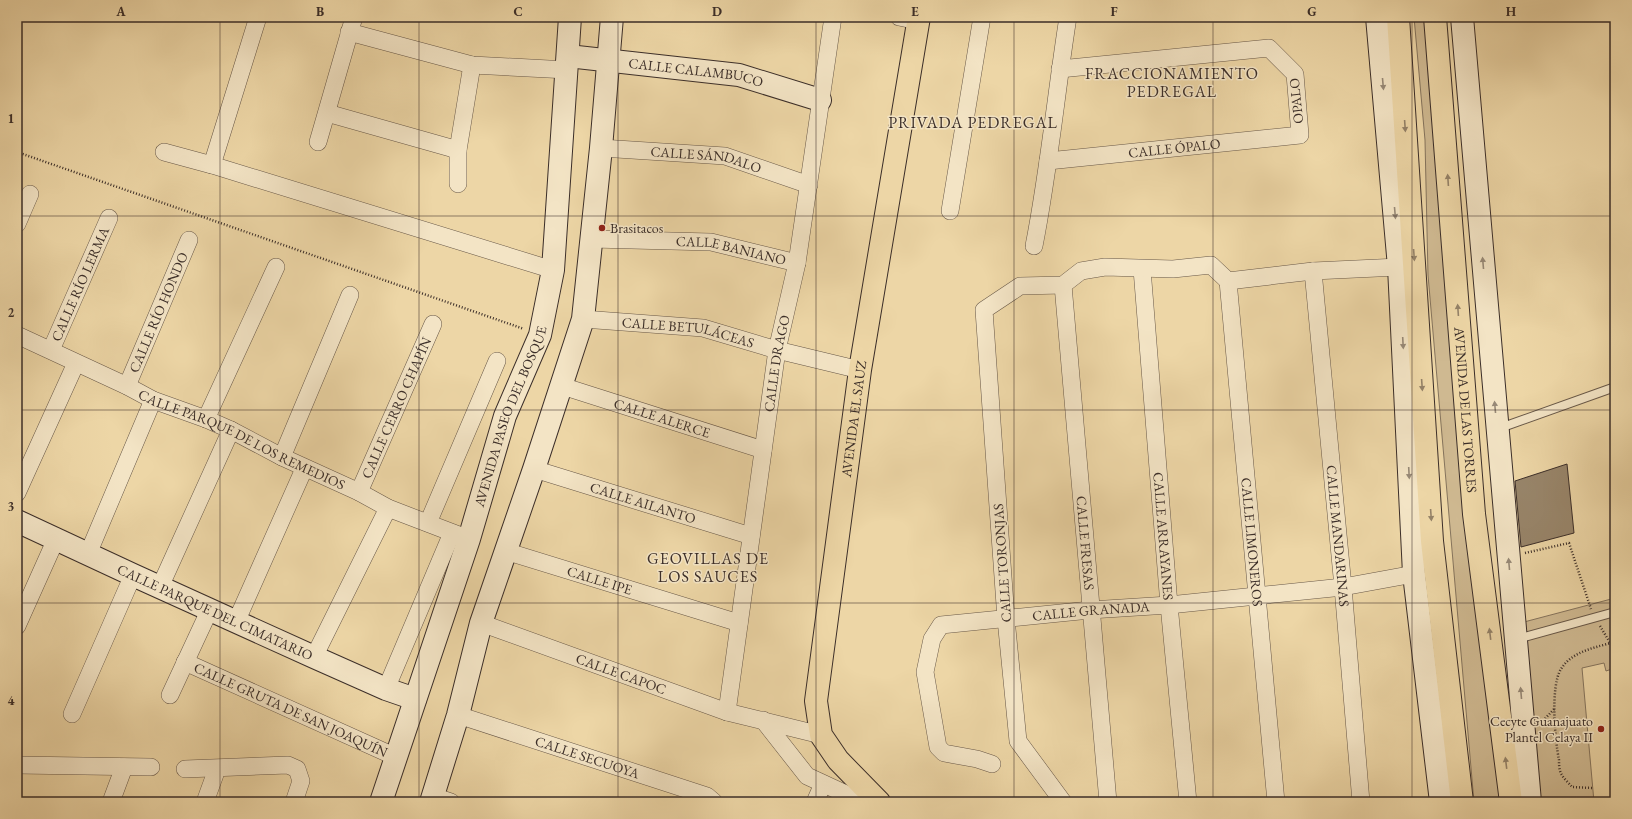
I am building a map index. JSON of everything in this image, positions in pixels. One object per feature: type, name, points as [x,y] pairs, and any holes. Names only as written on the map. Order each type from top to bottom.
[{"type":"main road","points":[[1398,17],[1432,541],[1462,802]]},
{"type":"main road","name":"AVENIDA DE LAS TORRES","points":[[1435,17],[1474,514],[1511,802]]},
{"type":"main road","name":"AVENIDA EL SAUZ","points":[[879,802],[838,760],[821,735],[816,701],[860,370],[912,18]]},
{"type":"street","points":[[212,165],[258,17]]},
{"type":"street","name":"AVENIDA PASEO DEL BOSQUE","points":[[381,802],[416,699],[460,536],[505,416],[540,335],[553,270],[570,17]]},
{"type":"street","points":[[438,800],[481,623],[562,386],[583,319],[601,148],[612,17]]},
{"type":"street","name":"CALLE DRAGO","points":[[727,712],[777,350],[797,263],[833,17]]},
{"type":"street","points":[[950,211],[982,17]]},
{"type":"street","points":[[1034,246],[1048,161],[1068,17]]},
{"type":"street","points":[[1365,17],[1380,52]]},
{"type":"street","points":[[1377,17],[1399,267],[1414,574],[1441,802]]},
{"type":"street","name":"AVENIDA DE LAS TORRES","points":[[1462,17],[1530,802]]},
{"type":"street","points":[[318,142],[352,25],[472,65],[568,63]]},
{"type":"street","name":"OPALO","points":[[1060,69],[1269,48],[1295,74],[1300,135]]},
{"type":"street","name":"CALLE CALAMBUCO","points":[[568,63],[608,60],[739,75],[820,100]]},
{"type":"street","points":[[458,184],[458,150],[472,65]]},
{"type":"street","points":[[327,113],[458,150]]},
{"type":"street","name":"CALLE ÓPALO","points":[[1048,161],[1300,135]]},
{"type":"street","name":"CALLE SÁNDALO","points":[[601,148],[725,156],[809,185]]},
{"type":"street","points":[[164,152],[212,165],[553,270]]},
{"type":"street","points":[[17,224],[30,194]]},
{"type":"street","name":"CALLE RÍO LERMA","points":[[51,350],[109,218]]},
{"type":"street","name":"CALLE BANIANO","points":[[592,239],[711,242],[797,263]]},
{"type":"street","name":"CALLE RÍO HONDO","points":[[127,386],[189,240]]},
{"type":"street","points":[[1063,285],[1081,271],[1105,267],[1173,269],[1211,265],[1228,281],[1313,271],[1399,267]]},
{"type":"street","points":[[206,419],[276,267]]},
{"type":"street","name":"CALLE ARRAYANES","points":[[1142,269],[1188,802]]},
{"type":"street","name":"CALLE MANDARINAS","points":[[1313,271],[1343,587],[1361,802]]},
{"type":"street","name":"CALLE LIMONEROS","points":[[1228,281],[1276,802]]},
{"type":"street","name":"CALLE TORONJAS","points":[[1063,285],[1020,286],[984,310],[1006,619],[1018,741],[1063,802]]},
{"type":"street","name":"CALLE FRESAS","points":[[1063,285],[1090,610],[1108,802]]},
{"type":"street","points":[[282,457],[350,295]]},
{"type":"street","name":"CALLE BETULÁCEAS","points":[[583,319],[703,328],[777,350],[860,370]]},
{"type":"street","name":"CALLE CERRO CHAPÍN","points":[[359,492],[433,324]]},
{"type":"street","name":"CALLE PARQUE DE LOS REMEDIOS","points":[[17,335],[127,386],[153,400],[206,419],[231,430],[304,469],[359,492],[388,508],[460,536]]},
{"type":"street","points":[[428,523],[497,361]]},
{"type":"street","points":[[17,493],[76,363]]},
{"type":"street","name":"CALLE ALERCE","points":[[562,386],[763,450]]},
{"type":"street","points":[[88,554],[153,400]]},
{"type":"street","points":[[160,587],[231,430]]},
{"type":"street","points":[[236,622],[304,469]]},
{"type":"street","name":"CALLE AILANTO","points":[[534,469],[751,536]]},
{"type":"street","points":[[314,657],[388,508]]},
{"type":"street","name":"CALLE PARQUE DEL CIMATARIO","points":[[17,521],[314,657],[386,689],[416,699]]},
{"type":"street","points":[[386,689],[460,536]]},
{"type":"street","points":[[17,626],[56,539]]},
{"type":"street","name":"CALLE IPE","points":[[505,551],[740,623]]},
{"type":"street","name":"CALLE GRANADA","points":[[992,764],[977,759],[944,753],[938,747],[925,672],[932,639],[941,625],[1090,610],[1170,605],[1343,587],[1414,574]]},
{"type":"street","points":[[72,714],[133,575]]},
{"type":"street","points":[[170,695],[210,609]]},
{"type":"street","name":"CALLE CAPOC","points":[[481,623],[727,712],[821,735]]},
{"type":"street","name":"CALLE GRUTA DE SAN JOAQUÍN","points":[[185,662],[396,757]]},
{"type":"street","name":"CALLE SECUOYA","points":[[458,715],[707,796],[714,802]]},
{"type":"street","points":[[763,720],[806,776],[863,802]]},
{"type":"street","points":[[17,765],[151,767]]},
{"type":"street","points":[[185,769],[288,765],[297,769],[301,781],[294,802]]},
{"type":"street","points":[[111,802],[124,767]]},
{"type":"street","points":[[205,802],[217,768]]},
{"type":"street","points":[[815,802],[823,784]]},
{"type":"lane","points":[[1497,429],[1615,387]]},
{"type":"lane","points":[[1516,640],[1615,612]]},
{"type":"path","points":[[17,152],[540,335]]},
{"type":"path","points":[[1509,557],[1569,543],[1592,612],[1615,651]]},
{"type":"path","points":[[1592,788],[1572,787],[1561,775],[1555,737],[1557,683],[1561,669],[1572,658],[1583,652],[1615,642]]},
{"type":"shaded area","points":[[1414,17],[1427,17],[1503,802],[1474,802],[1428,275],[1425,140]]},
{"type":"shaded area","points":[[1615,598],[1615,668],[1606,671],[1604,663],[1582,668],[1594,802],[1541,802],[1524,622]]},
{"type":"building","points":[[1567,464],[1574,533],[1521,547],[1515,481]]},
{"type":"place","name":"Brasitacos","points":[[602,228]]},
{"type":"place","name":"Cecyte Guanajuato Plantel Celaya II","points":[[1601,729]]},
{"type":"district","name":"FRACCIONAMIENTO PEDREGAL","points":[[1172,82]]},
{"type":"district","name":"PRIVADA PEDREGAL","points":[[973,122]]},
{"type":"district","name":"GEOVILLAS DE LOS SAUCES","points":[[708,567]]}]
